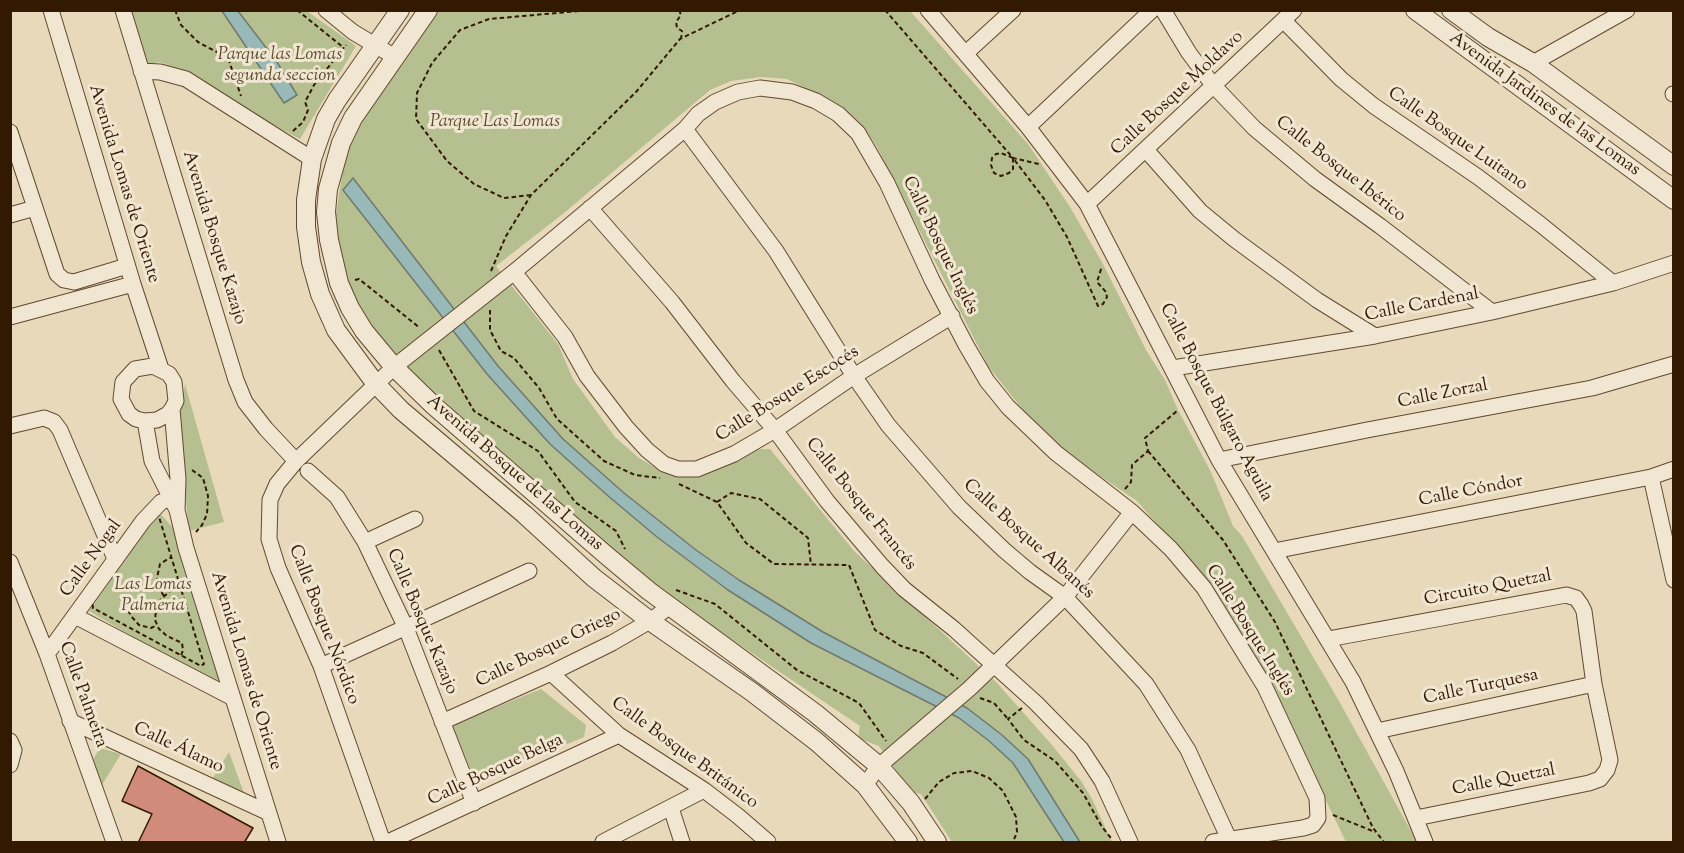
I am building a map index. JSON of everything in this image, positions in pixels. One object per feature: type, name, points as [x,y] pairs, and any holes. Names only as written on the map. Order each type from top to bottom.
[{"type":"street","name":"Avenida Lomas de Oriente","points":[[51,10],[132,284],[161,369]]},
{"type":"street","name":"Avenida Bosque Kazajo","points":[[123,10],[236,380],[245,402],[266,429],[302,466]]},
{"type":"street","points":[[326,10],[353,32],[395,57]]},
{"type":"street","name":"Avenida Bosque de las Lomas","points":[[400,10],[326,119],[312,159],[306,200],[306,227],[311,262],[320,294],[336,330],[375,383],[400,410],[561,546],[594,578],[817,742],[865,786],[908,843]]},
{"type":"street","name":"Avenida Bosque de las Lomas","points":[[428,10],[353,118],[341,143],[328,189],[326,212],[329,240],[339,283],[364,331],[394,367],[452,422],[578,532],[673,598],[879,766],[910,803],[937,843]]},
{"type":"street","name":"Calle Bosque Búlgaro Aguila","points":[[928,10],[1028,128],[1087,204],[1219,460],[1353,682],[1416,818],[1425,843]]},
{"type":"street","points":[[966,53],[1013,10]]},
{"type":"street","points":[[1028,128],[1152,10]]},
{"type":"street","name":"Calle Bosque Ibérico","points":[[1163,10],[1189,53],[1213,85],[1254,128],[1315,179],[1492,312]]},
{"type":"street","name":"Avenida Jardines de las Lomas","points":[[1415,10],[1674,200]]},
{"type":"street","name":"Avenida Jardines de las Lomas","points":[[1450,10],[1488,37],[1533,63],[1674,166]]},
{"type":"street","points":[[1533,63],[1627,10]]},
{"type":"street","name":"Calle Bosque Moldavo","points":[[1087,204],[1147,151],[1213,85],[1289,16]]},
{"type":"street","name":"Calle Bosque Luitano","points":[[1289,16],[1341,79],[1374,106],[1478,177],[1613,283]]},
{"type":"street","points":[[141,71],[160,72],[186,79],[312,159]]},
{"type":"street","name":"Calle Bosque Inglés","points":[[375,383],[514,272],[685,129],[698,114],[715,102],[738,92],[760,88],[792,92],[816,101],[838,114],[858,133],[887,183],[932,280],[987,381],[1008,407],[1056,453],[1132,512],[1160,537],[1204,588],[1265,687],[1317,798],[1319,810]]},
{"type":"street","name":"Calle Bosque Albanés","points":[[685,129],[776,251],[854,376],[888,425],[959,507],[1004,550],[1065,597],[1152,693],[1188,750],[1230,839]]},
{"type":"street","points":[[10,132],[57,274],[58,296],[53,306]]},
{"type":"street","points":[[1147,151],[1200,211],[1234,239],[1317,300],[1375,336]]},
{"type":"street","points":[[10,215],[35,208]]},
{"type":"street","name":"Calle Bosque Francés","points":[[591,208],[672,302],[733,381],[775,430],[827,501],[882,566],[904,589],[954,629],[1036,703],[1081,749],[1102,781],[1130,843]]},
{"type":"street","name":"Calle Cardenal","points":[[1173,368],[1375,336],[1492,312],[1613,283],[1674,263]]},
{"type":"street","points":[[57,274],[64,280],[74,282],[127,266]]},
{"type":"street","name":"Calle Bosque Escocés","points":[[514,272],[565,337],[587,376],[626,427],[647,450],[664,464],[678,469],[697,469],[734,454],[952,316]]},
{"type":"street","points":[[10,317],[132,284]]},
{"type":"street","name":"Calle Zorzal","points":[[1219,460],[1592,388],[1674,364]]},
{"type":"street","points":[[144,366],[161,369],[169,374],[174,382],[176,400],[172,409],[163,418],[145,422],[129,414],[124,407],[121,390],[128,374],[144,366]]},
{"type":"street","name":"Calle Bosque Nórdico","points":[[375,383],[302,466],[277,484],[270,500],[269,539],[278,568],[321,666],[383,843]]},
{"type":"street","name":"Avenida Lomas de Oriente","points":[[172,409],[178,479],[174,501]]},
{"type":"street","points":[[10,426],[44,418],[54,422],[60,430],[115,559]]},
{"type":"street","name":"Avenida Lomas de Oriente","points":[[145,422],[152,461],[174,501],[186,548],[278,843]]},
{"type":"street","name":"Calle Bosque Kazajo","points":[[302,466],[337,497],[365,542],[406,628],[474,803]]},
{"type":"street","name":"Calle Cóndor","points":[[1274,551],[1651,477],[1674,469]]},
{"type":"street","points":[[1651,477],[1673,577]]},
{"type":"street","name":"Calle Nogal","points":[[47,654],[115,559],[156,507],[174,501]]},
{"type":"street","points":[[865,786],[879,766],[969,689],[1065,597],[1132,512]]},
{"type":"street","points":[[365,542],[415,519]]},
{"type":"street","points":[[561,546],[578,532]]},
{"type":"street","name":"Calle Palmeira","points":[[10,562],[47,654],[114,843]]},
{"type":"street","points":[[321,666],[529,572]]},
{"type":"street","name":"Circuito Quetzal","points":[[1328,639],[1566,595],[1576,598],[1584,611],[1594,684],[1610,760],[1607,770],[1600,779]]},
{"type":"street","name":"Calle Bosque Griego","points":[[441,722],[612,643],[650,621],[673,598]]},
{"type":"street","points":[[75,616],[233,698]]},
{"type":"street","name":"Calle Bosque Británico","points":[[551,673],[619,735],[704,790],[768,843]]},
{"type":"street","name":"Calle Turquesa","points":[[1377,731],[1594,684]]},
{"type":"street","name":"Calle Álamo","points":[[70,721],[269,813]]},
{"type":"street","name":"Calle Bosque Belga","points":[[388,843],[619,735]]},
{"type":"street","points":[[10,741],[14,750],[10,765]]},
{"type":"street","name":"Calle Quetzal","points":[[1416,818],[1600,779]]},
{"type":"street","points":[[603,843],[704,790]]},
{"type":"street","points":[[671,808],[682,843]]},
{"type":"street","points":[[1213,843],[1313,825],[1318,818],[1319,810]]},
{"type":"path","points":[[175,10],[181,25],[198,42],[228,58],[238,82],[242,100]]},
{"type":"path","points":[[297,10],[344,48]]},
{"type":"path","points":[[591,10],[489,19],[460,30],[432,63],[417,93],[416,119],[447,161],[474,184],[504,198],[531,195],[636,92],[681,39],[740,10]]},
{"type":"path","points":[[679,10],[681,15],[676,22],[677,28],[682,31],[681,39]]},
{"type":"path","points":[[885,10],[1013,158],[1045,200],[1067,237],[1098,306],[1103,304],[1107,297],[1106,292],[1097,282],[1099,272],[1113,253]]},
{"type":"path","points":[[288,133],[303,122],[308,110],[305,102],[314,85],[344,48],[353,32]]},
{"type":"path","points":[[1013,158],[1013,169],[1009,173],[1001,176],[994,173],[991,165],[992,158],[1001,153],[1044,165],[1056,164]]},
{"type":"path","points":[[339,283],[359,279],[431,337],[474,411],[538,451],[575,502],[616,531],[629,557]]},
{"type":"path","points":[[501,351],[514,358],[539,388],[557,419],[604,461],[635,475],[669,479]]},
{"type":"path","points":[[1189,402],[1145,438],[1148,451],[1223,540],[1275,622],[1377,833],[1384,843]]},
{"type":"path","points":[[1117,500],[1131,482],[1132,465],[1148,451]]},
{"type":"path","points":[[187,466],[203,478],[208,496],[207,514],[202,525],[191,535]]},
{"type":"path","points":[[679,484],[717,502],[746,543],[774,564],[849,565],[875,630],[901,646],[923,653],[953,674],[984,701],[994,703],[1024,740],[1055,761],[1083,793],[1102,827],[1115,843]]},
{"type":"path","points":[[717,502],[731,493],[760,499],[808,538],[811,566]]},
{"type":"path","points":[[99,612],[201,666],[204,664],[171,557],[159,564],[157,578],[164,596]]},
{"type":"path","points":[[178,584],[164,596],[156,609],[155,620],[167,636],[182,643],[183,650],[180,656]]},
{"type":"path","points":[[120,598],[139,625],[151,628],[158,625]]},
{"type":"path","points":[[673,598],[715,604],[797,670],[860,704],[894,754]]},
{"type":"path","points":[[1008,719],[1021,709],[1036,703]]},
{"type":"path","points":[[923,800],[930,796],[939,782],[954,773],[972,771],[989,778],[1003,791],[1016,817],[1017,832],[1013,843]]},
{"type":"path","points":[[1319,810],[1377,833]]},
{"type":"green space","name":"Parque las Lomas segunda seccion","points":[[130,11],[307,11],[356,46],[300,139],[244,109],[195,75],[159,62],[149,65],[142,61]]},
{"type":"green space","name":"Parque Las Lomas","points":[[434,11],[910,11],[1028,144],[1070,207],[1103,264],[1146,350],[1165,380],[1211,472],[1233,526],[1242,536],[1339,701],[1417,842],[1346,842],[1286,718],[1209,585],[1137,501],[1060,449],[1023,410],[988,366],[877,147],[865,129],[841,106],[787,79],[760,77],[731,81],[710,90],[564,213],[496,266],[558,344],[573,379],[615,437],[639,458],[661,471],[677,476],[694,474],[758,449],[770,449],[854,551],[997,683],[1052,745],[1091,797],[1112,842],[952,842],[921,794],[911,792],[879,746],[858,738],[860,726],[670,598],[450,413],[380,344],[359,308],[347,280],[339,252],[336,214],[346,149],[364,114]]},
{"type":"green space","name":"Las Lomas Palmeria","points":[[185,384],[224,522],[189,531],[179,434]]},
{"type":"green space","name":"Las Lomas Palmeria","points":[[159,512],[180,536],[227,692],[89,611]]},
{"type":"green space","points":[[541,689],[586,725],[584,737],[476,783],[452,725]]},
{"type":"green space","points":[[100,748],[121,754],[102,785],[92,761]]},
{"type":"green space","points":[[229,752],[244,793],[213,778]]},
{"type":"water","points":[[222,11],[238,11],[277,62],[297,95],[284,103]]},
{"type":"water","points":[[353,178],[498,366],[563,439],[624,493],[696,550],[739,580],[823,632],[967,708],[1002,735],[1028,759],[1080,842],[1064,842],[1013,763],[959,718],[811,643],[728,590],[657,537],[550,444],[487,374],[343,190]]},
{"type":"building","points":[[138,766],[253,828],[244,843],[138,843],[152,814],[122,801]]}]
